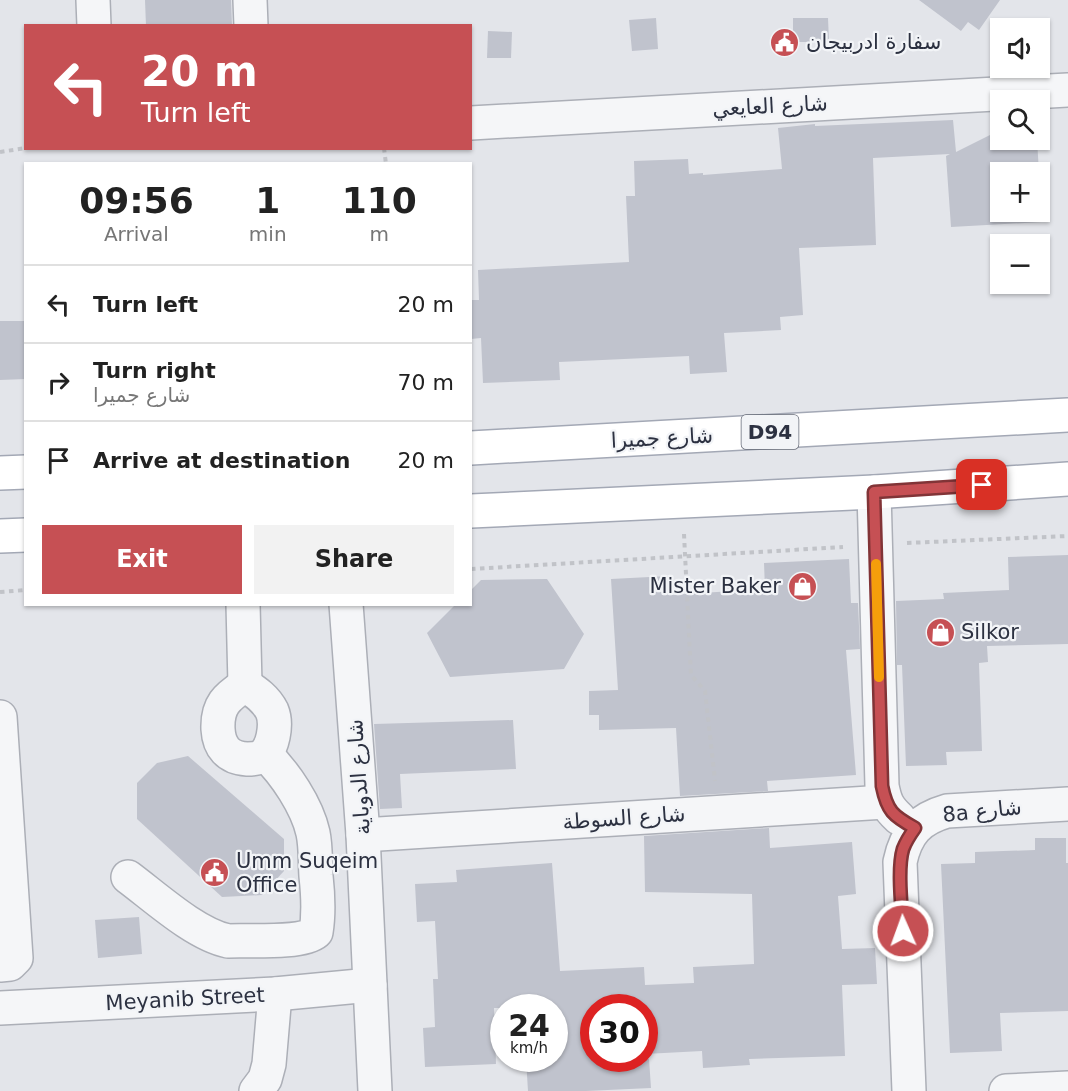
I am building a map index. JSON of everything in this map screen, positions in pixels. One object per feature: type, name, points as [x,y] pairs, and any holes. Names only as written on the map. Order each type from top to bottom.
[{"type":"main road","name":"شارع جميرا","points":[[472,448],[1068,415]]},
{"type":"main road","points":[[0,473],[24,472]]},
{"type":"main road","points":[[472,511],[874,492],[1068,479]]},
{"type":"main road","points":[[0,536],[24,535]]},
{"type":"street","points":[[93,0],[94,24]]},
{"type":"street","points":[[250,0],[251,24]]},
{"type":"street","name":"شارع العايعي","points":[[472,123],[1068,90]]},
{"type":"street","points":[[874,492],[882,786],[885,802],[892,812],[915,828]]},
{"type":"street","points":[[243,606],[245,685]]},
{"type":"street","name":"شارع الدوباية","points":[[347,606],[363,835],[375,1091]]},
{"type":"street","points":[[245,685],[265,700],[273,713],[273,740],[265,753],[260,757],[250,759],[230,755],[224,749],[220,742],[218,719],[220,708],[226,700],[245,685]]},
{"type":"street","points":[[0,717],[16,958],[10,964],[0,965]]},
{"type":"street","points":[[128,877],[190,924],[219,939],[295,939],[311,936],[316,932],[318,893],[313,832],[289,781],[265,753]]},
{"type":"street","name":"شارع السوطة","points":[[363,835],[885,802]]},
{"type":"street","name":"8a شارع","points":[[909,1091],[900,862],[908,838],[925,820],[948,810],[1068,804]]},
{"type":"street","name":"Meyanib Street","points":[[0,1008],[274,994],[370,985]]},
{"type":"street","points":[[255,1091],[265,1079],[269,1064],[274,994]]},
{"type":"street","points":[[1006,1091],[1068,1088]]},
{"type":"path","points":[[0,152],[24,148]]},
{"type":"path","points":[[683,501],[691,675],[705,691],[719,812]]},
{"type":"path","points":[[472,569],[1068,536]]},
{"type":"path","points":[[0,591],[24,590]]},
{"type":"building","points":[[145,0],[231,0],[232,24],[146,24]]},
{"type":"building","points":[[919,0],[1000,0],[979,30],[968,22],[961,31]]},
{"type":"building","points":[[656,18],[658,49],[632,51],[629,20]]},
{"type":"building","points":[[793,18],[828,18],[829,42],[793,42]]},
{"type":"building","points":[[488,31],[512,32],[511,58],[487,58]]},
{"type":"building","points":[[953,120],[956,152],[990,135],[990,150],[1038,150],[1038,162],[990,162],[990,222],[1042,222],[951,227],[946,156],[950,154],[873,158],[876,245],[799,248],[803,315],[780,317],[781,330],[724,333],[727,372],[690,374],[689,356],[559,362],[560,380],[483,383],[481,338],[472,339],[472,300],[479,300],[478,270],[629,262],[626,196],[635,196],[634,161],[688,159],[689,174],[703,173],[703,175],[782,169],[778,128],[815,124],[815,126]]},
{"type":"building","points":[[0,321],[24,321],[24,379],[0,380]]},
{"type":"building","points":[[1068,555],[1068,644],[987,646],[988,662],[979,663],[982,751],[946,752],[947,765],[906,766],[902,665],[897,665],[896,601],[944,599],[943,593],[1009,590],[1008,557]]},
{"type":"building","points":[[849,559],[851,603],[858,603],[860,649],[846,650],[856,775],[767,781],[768,791],[680,796],[676,728],[599,730],[599,715],[589,715],[589,691],[618,690],[611,579],[669,576],[670,595],[765,589],[764,563]]},
{"type":"building","points":[[547,579],[584,634],[564,669],[450,677],[427,633],[454,606],[472,606],[472,589],[481,580]]},
{"type":"building","points":[[513,720],[516,769],[400,774],[402,808],[380,809],[374,724]]},
{"type":"building","points":[[188,756],[284,839],[284,871],[262,895],[222,897],[137,819],[137,783],[157,763]]},
{"type":"building","points":[[769,828],[770,848],[852,842],[856,894],[838,896],[842,949],[875,948],[877,984],[842,985],[845,1056],[749,1059],[750,1065],[703,1068],[702,1051],[658,1053],[658,994],[580,994],[580,1072],[650,1072],[651,1088],[528,1091],[527,1072],[568,1072],[568,994],[490,994],[490,1064],[425,1067],[423,1028],[435,1027],[433,979],[438,979],[435,921],[417,922],[415,884],[457,882],[456,870],[552,863],[560,971],[644,967],[645,985],[694,983],[693,967],[754,964],[752,894],[645,892],[644,836]]},
{"type":"building","points":[[1035,838],[1066,838],[1068,1011],[1000,1013],[1002,1051],[950,1053],[941,864],[975,863],[975,852],[1035,850]]},
{"type":"building","points":[[139,917],[142,954],[98,958],[95,920]]},
{"type":"slow traffic","points":[[876,564],[879,677]]},
{"type":"place","name":"سفارة ادربيجان","points":[[785,42]]},
{"type":"place","name":"Mister Baker","points":[[802,586]]},
{"type":"place","name":"Silkor","points":[[940,632]]},
{"type":"place","name":"Umm Suqeim Office","points":[[215,873]]},
{"type":"route","points":[[903,931],[900,862],[908,838],[915,828],[892,812],[885,802],[882,786],[874,492],[982,485]]}]
